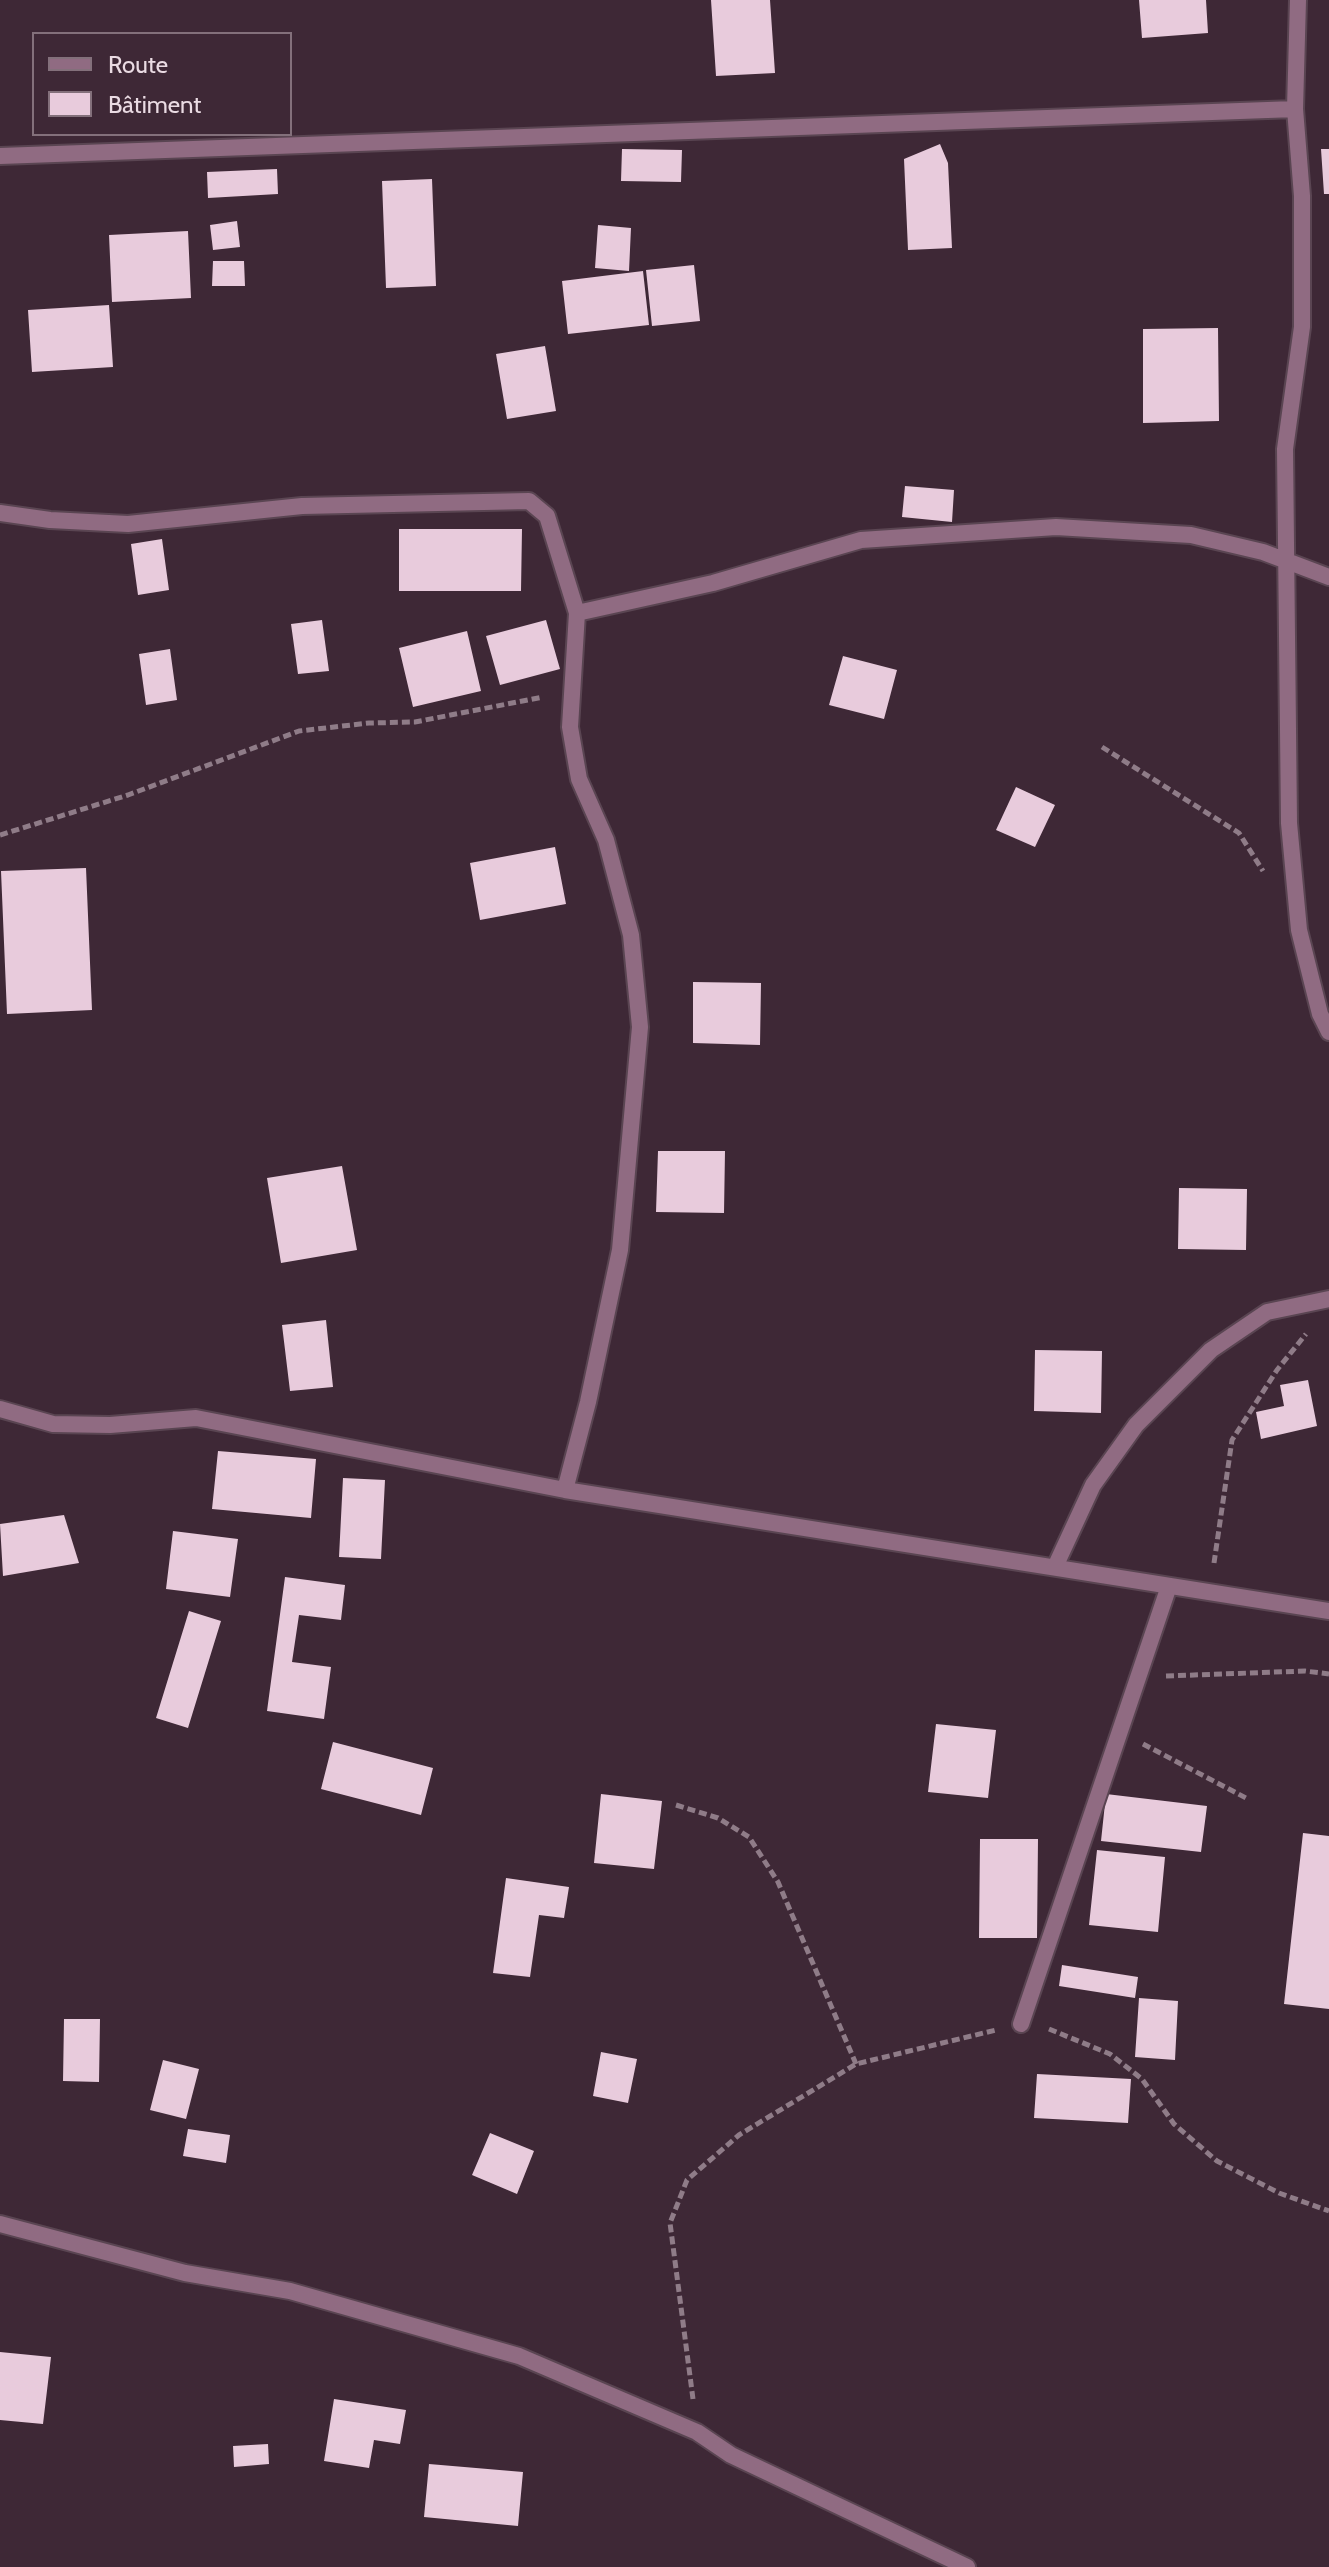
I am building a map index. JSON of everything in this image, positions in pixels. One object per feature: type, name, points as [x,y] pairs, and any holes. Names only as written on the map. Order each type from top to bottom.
[{"type":"street","points":[[1298,0],[1295,109],[1302,196],[1302,327],[1285,449],[1289,823],[1299,930],[1320,1014],[1329,1032]]},
{"type":"street","points":[[0,156],[1295,109]]},
{"type":"street","points":[[0,513],[50,520],[128,524],[302,506],[529,501],[547,516],[577,613],[570,727],[579,779],[606,840],[631,935],[640,1027],[620,1250],[588,1402],[565,1490]]},
{"type":"street","points":[[577,613],[713,583],[861,540],[1056,527],[1191,535],[1263,552],[1329,577]]},
{"type":"street","points":[[1055,1567],[1093,1485],[1110,1461],[1136,1425],[1211,1350],[1267,1312],[1329,1299]]},
{"type":"street","points":[[0,1409],[53,1424],[110,1425],[196,1418],[565,1490],[1329,1611]]},
{"type":"street","points":[[1021,2024],[1117,1731],[1169,1586]]},
{"type":"street","points":[[0,2224],[185,2273],[290,2291],[519,2356],[697,2432],[731,2455],[967,2567]]},
{"type":"path","points":[[0,835],[128,795],[299,731],[415,722],[572,691]]},
{"type":"path","points":[[1102,747],[1239,833],[1269,882]]},
{"type":"path","points":[[1211,1592],[1232,1440],[1277,1370],[1312,1326]]},
{"type":"path","points":[[1136,1677],[1305,1671],[1329,1674]]},
{"type":"path","points":[[1117,1731],[1246,1798]]},
{"type":"path","points":[[676,1805],[718,1818],[749,1837],[778,1882],[856,2064]]},
{"type":"path","points":[[697,2432],[670,2223],[687,2180],[739,2135],[856,2064],[1021,2024],[1047,2029],[1110,2054],[1142,2079],[1174,2124],[1217,2161],[1279,2193],[1329,2211]]},
{"type":"building","points":[[711,0],[770,0],[775,73],[716,76]]},
{"type":"building","points":[[1139,0],[1206,0],[1208,33],[1142,38]]},
{"type":"building","points":[[940,144],[948,163],[952,248],[908,250],[904,159]]},
{"type":"building","points":[[622,149],[682,150],[681,182],[621,181]]},
{"type":"building","points":[[1321,149],[1329,149],[1329,194],[1324,194]]},
{"type":"building","points":[[277,169],[278,194],[208,198],[207,172]]},
{"type":"building","points":[[432,179],[436,286],[386,288],[382,181]]},
{"type":"building","points":[[237,221],[240,247],[213,250],[210,225]]},
{"type":"building","points":[[598,225],[631,228],[629,271],[595,268]]},
{"type":"building","points":[[188,231],[191,298],[112,302],[109,235]]},
{"type":"building","points":[[213,261],[244,261],[245,286],[212,286]]},
{"type":"building","points":[[694,265],[700,321],[652,326],[646,270]]},
{"type":"building","points":[[643,271],[649,325],[568,334],[562,281]]},
{"type":"building","points":[[109,305],[113,367],[32,372],[28,310]]},
{"type":"building","points":[[1218,328],[1219,421],[1143,423],[1143,329]]},
{"type":"building","points":[[545,346],[556,411],[507,419],[496,354]]},
{"type":"building","points":[[905,486],[954,490],[952,522],[902,517]]},
{"type":"building","points":[[399,529],[522,529],[521,591],[399,591]]},
{"type":"building","points":[[162,539],[169,590],[138,595],[131,544]]},
{"type":"building","points":[[322,620],[329,671],[298,674],[291,624]]},
{"type":"building","points":[[546,620],[560,669],[500,685],[486,636]]},
{"type":"building","points":[[467,631],[481,691],[413,707],[399,648]]},
{"type":"building","points":[[170,649],[177,700],[146,705],[139,654]]},
{"type":"building","points":[[843,656],[897,670],[884,719],[829,705]]},
{"type":"building","points":[[1016,787],[1055,805],[1035,847],[996,830]]},
{"type":"building","points":[[555,847],[566,904],[480,920],[470,863]]},
{"type":"building","points":[[86,868],[92,1010],[7,1014],[1,871]]},
{"type":"building","points":[[693,982],[761,983],[760,1045],[693,1043]]},
{"type":"building","points":[[658,1151],[725,1151],[724,1213],[656,1212]]},
{"type":"building","points":[[342,1166],[357,1250],[281,1263],[267,1178]]},
{"type":"building","points":[[1179,1188],[1247,1189],[1246,1250],[1178,1249]]},
{"type":"building","points":[[326,1320],[333,1387],[290,1391],[282,1325]]},
{"type":"building","points":[[1035,1350],[1102,1351],[1101,1413],[1034,1411]]},
{"type":"building","points":[[1308,1380],[1317,1426],[1261,1439],[1256,1412],[1284,1406],[1280,1385]]},
{"type":"building","points":[[218,1451],[316,1459],[311,1518],[212,1509]]},
{"type":"building","points":[[343,1478],[385,1480],[381,1559],[339,1557]]},
{"type":"building","points":[[64,1515],[79,1563],[3,1576],[0,1524]]},
{"type":"building","points":[[173,1531],[238,1539],[230,1597],[166,1589]]},
{"type":"building","points":[[285,1577],[345,1585],[341,1620],[299,1615],[292,1662],[331,1667],[324,1719],[267,1711]]},
{"type":"building","points":[[189,1611],[221,1621],[188,1728],[156,1718]]},
{"type":"building","points":[[936,1724],[996,1730],[988,1798],[928,1792]]},
{"type":"building","points":[[333,1742],[433,1768],[421,1815],[321,1789]]},
{"type":"building","points":[[601,1794],[662,1801],[654,1869],[594,1863]]},
{"type":"building","points":[[1106,1794],[1207,1806],[1201,1852],[1101,1841]]},
{"type":"building","points":[[1303,1833],[1329,1836],[1329,2009],[1284,2004]]},
{"type":"building","points":[[980,1839],[1038,1839],[1037,1938],[979,1938]]},
{"type":"building","points":[[1097,1850],[1165,1857],[1158,1932],[1089,1925]]},
{"type":"building","points":[[506,1878],[569,1887],[564,1918],[539,1915],[530,1977],[493,1973]]},
{"type":"building","points":[[1062,1965],[1138,1977],[1135,1998],[1059,1986]]},
{"type":"building","points":[[1139,1998],[1178,2001],[1175,2060],[1135,2057]]},
{"type":"building","points":[[64,2019],[100,2019],[99,2082],[63,2081]]},
{"type":"building","points":[[601,2052],[637,2059],[628,2103],[593,2096]]},
{"type":"building","points":[[163,2060],[199,2069],[186,2119],[150,2110]]},
{"type":"building","points":[[1037,2074],[1131,2079],[1128,2123],[1034,2118]]},
{"type":"building","points":[[188,2129],[230,2135],[226,2163],[183,2156]]},
{"type":"building","points":[[490,2133],[534,2151],[517,2194],[472,2175]]},
{"type":"building","points":[[0,2352],[51,2357],[43,2424],[0,2420]]},
{"type":"building","points":[[334,2399],[406,2410],[400,2444],[374,2440],[369,2468],[324,2461]]},
{"type":"building","points":[[268,2444],[269,2464],[234,2467],[233,2446]]},
{"type":"building","points":[[429,2464],[523,2472],[518,2526],[424,2517]]}]
